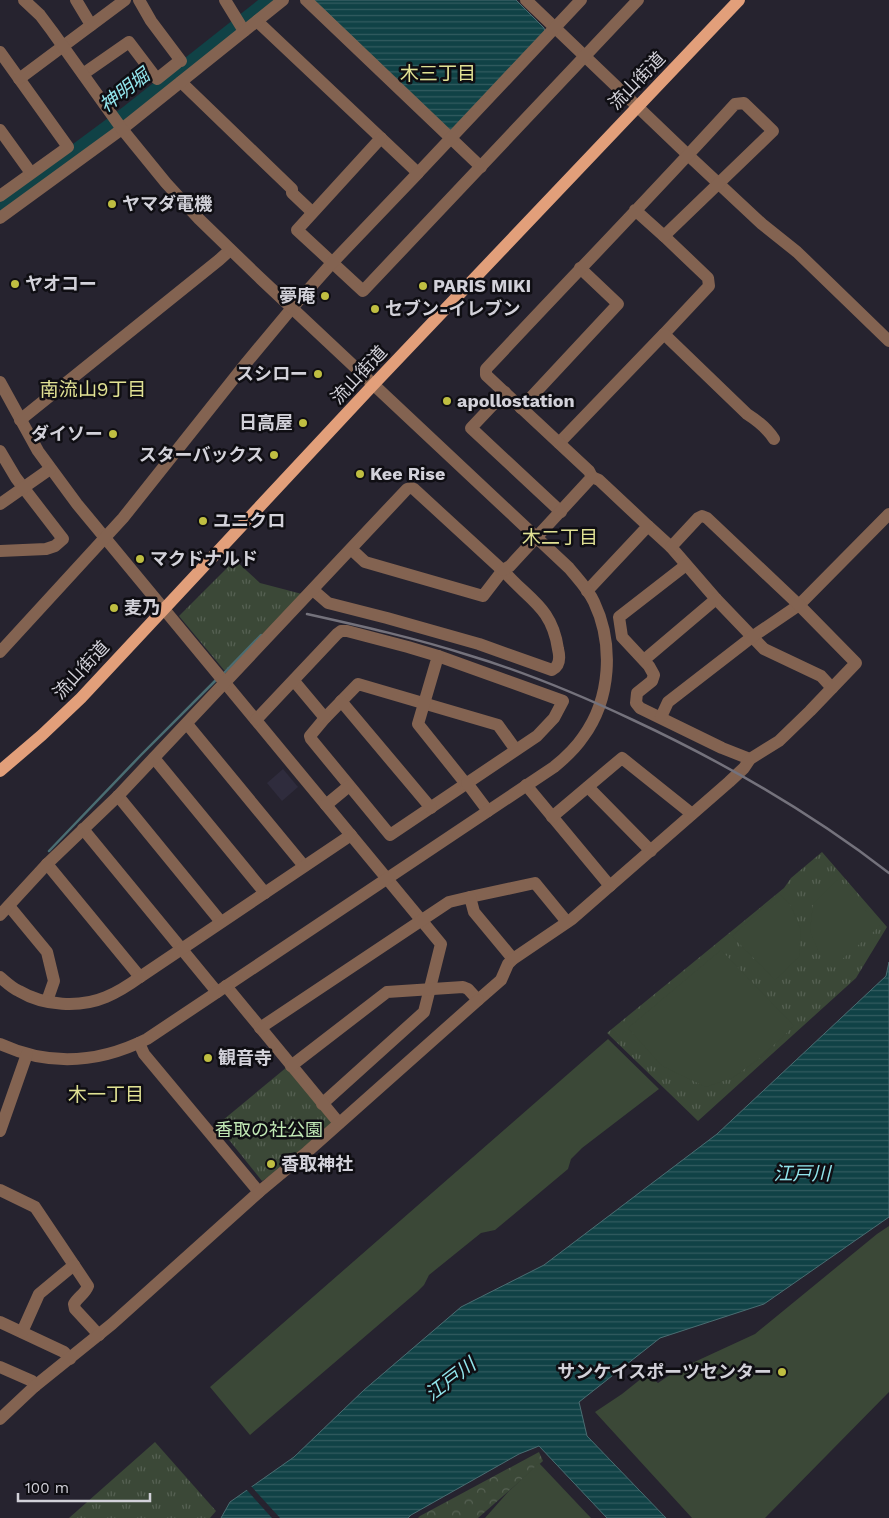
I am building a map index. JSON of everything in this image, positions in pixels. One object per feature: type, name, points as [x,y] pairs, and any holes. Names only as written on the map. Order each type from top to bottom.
[{"type":"main road","name":"流山街道","points":[[0,771],[58,720],[739,0]]},
{"type":"street","points":[[0,1044],[27,1054],[55,1058],[89,1059],[119,1052],[161,1031],[554,767],[569,754],[584,736],[598,707],[606,673],[606,641],[599,614],[587,591],[569,568],[230,250],[183,202],[119,124],[40,15],[24,0]]},
{"type":"street","points":[[76,0],[91,24]]},
{"type":"street","points":[[19,79],[125,0]]},
{"type":"street","points":[[83,74],[129,42],[157,79],[179,62],[139,0]]},
{"type":"street","points":[[225,0],[241,26]]},
{"type":"street","points":[[0,218],[119,124],[181,82],[241,26],[257,20],[283,0]]},
{"type":"street","points":[[306,0],[481,167]]},
{"type":"street","points":[[526,0],[718,184],[762,224],[797,252],[889,340]]},
{"type":"street","points":[[0,652],[123,518],[243,367],[332,263],[581,0]]},
{"type":"street","points":[[381,138],[297,230],[363,291],[638,0]]},
{"type":"street","points":[[257,20],[418,173]]},
{"type":"street","points":[[0,52],[68,147],[0,196]]},
{"type":"street","points":[[181,82],[292,189],[292,193],[312,212]]},
{"type":"street","points":[[664,236],[773,131],[744,103],[735,104],[486,369],[486,375],[589,471],[592,477],[599,480],[671,547],[716,599],[764,649],[821,676],[832,688]]},
{"type":"street","points":[[0,130],[31,173]]},
{"type":"street","points":[[559,443],[709,286],[708,278],[635,210]]},
{"type":"street","points":[[20,420],[230,250]]},
{"type":"street","points":[[521,408],[618,304],[580,268]]},
{"type":"street","points":[[664,334],[747,414],[770,432],[774,439]]},
{"type":"street","points":[[0,382],[38,451],[77,504],[441,944],[424,1012],[322,1104]]},
{"type":"street","points":[[505,392],[471,428],[561,512]]},
{"type":"street","points":[[0,451],[23,488],[63,539],[55,546],[46,549],[0,551]]},
{"type":"street","points":[[0,504],[50,469]]},
{"type":"street","points":[[351,549],[365,562],[483,596],[503,570],[510,566],[537,538],[592,477]]},
{"type":"street","points":[[47,1001],[54,981],[47,952],[4,910],[47,864],[118,796],[187,724],[407,489],[414,489],[531,597],[548,617],[553,628],[559,652],[559,663],[552,670],[470,641],[328,603],[313,590]]},
{"type":"street","points":[[661,717],[668,702],[752,637],[798,605],[889,514]]},
{"type":"street","points":[[0,1418],[35,1386],[98,1335],[501,980],[508,964],[513,959],[567,922],[651,851],[744,768],[750,759],[779,741],[856,662],[707,518],[702,516],[698,518],[671,547]]},
{"type":"street","points":[[587,591],[648,526]]},
{"type":"street","points":[[686,565],[619,617],[622,637],[644,660],[654,675],[652,681],[637,693],[636,703],[640,708],[722,748],[750,759]]},
{"type":"street","points":[[644,660],[716,599]]},
{"type":"street","points":[[256,720],[337,634],[342,631],[438,656],[563,701],[554,718],[543,731],[516,750],[466,784],[390,835],[311,739],[311,733],[358,684],[498,725],[516,750]]},
{"type":"street","points":[[438,656],[418,724],[488,811]]},
{"type":"street","points":[[294,681],[324,718]]},
{"type":"street","points":[[341,701],[430,808]]},
{"type":"street","points":[[187,724],[304,866]]},
{"type":"street","points":[[154,758],[265,893]]},
{"type":"street","points":[[552,817],[622,758],[692,814]]},
{"type":"street","points":[[526,785],[610,886]]},
{"type":"street","points":[[326,805],[349,786]]},
{"type":"street","points":[[588,787],[651,851]]},
{"type":"street","points":[[118,796],[221,922]]},
{"type":"street","points":[[83,829],[182,948],[260,1028],[339,1123]]},
{"type":"street","points":[[0,977],[31,997],[70,1004],[95,1001],[117,992],[351,835]]},
{"type":"street","points":[[47,864],[140,977]]},
{"type":"street","points":[[260,1028],[449,902],[535,883],[567,922]]},
{"type":"street","points":[[470,897],[474,912],[513,959]]},
{"type":"street","points":[[291,1066],[387,992],[463,986],[478,1000]]},
{"type":"street","points":[[139,1043],[144,1054],[259,1192]]},
{"type":"street","points":[[0,1131],[27,1054]]},
{"type":"street","points":[[0,1190],[35,1207],[74,1264],[88,1286],[86,1292],[76,1300],[74,1304],[75,1309],[98,1335]]},
{"type":"street","points":[[22,1332],[39,1294],[74,1264]]},
{"type":"street","points":[[0,1322],[64,1352],[70,1359]]},
{"type":"street","points":[[0,1366],[32,1381],[35,1386]]},
{"type":"shaded area","points":[[283,769],[298,787],[282,801],[267,783]]},
{"type":"green space","points":[[235,560],[260,583],[302,594],[230,671],[224,670],[179,616]]},
{"type":"green space","points":[[822,852],[887,927],[856,978],[698,1121],[607,1033],[784,888],[791,878]]},
{"type":"green space","points":[[837,880],[880,926],[832,968],[820,955],[810,931],[813,904]]},
{"type":"green space","points":[[779,893],[791,906],[801,930],[799,957],[775,980],[732,936]]},
{"type":"green space","points":[[721,950],[794,1026],[759,1059],[732,1078],[706,1087],[662,1066],[628,1028]]},
{"type":"green space","points":[[608,1039],[659,1089],[582,1148],[571,1159],[568,1169],[495,1230],[481,1233],[429,1275],[424,1285],[417,1292],[250,1435],[210,1387]]},
{"type":"green space","name":"香取の社公園","points":[[287,1067],[334,1124],[278,1171],[262,1181],[217,1125]]},
{"type":"green space","name":"サンケイスポーツセンター","points":[[889,1226],[889,1392],[765,1518],[692,1518],[595,1412],[647,1374],[658,1383],[677,1370],[755,1334]]},
{"type":"green space","points":[[155,1442],[216,1511],[210,1518],[69,1518]]},
{"type":"green space","points":[[539,1452],[543,1461],[478,1518],[418,1518],[420,1516]]},
{"type":"green space","points":[[539,1463],[591,1518],[485,1518],[508,1492]]},
{"type":"water","points":[[314,0],[516,0],[544,28],[545,32],[452,130],[449,130]]},
{"type":"water","name":"江戸川","points":[[889,962],[889,1217],[764,1304],[660,1338],[579,1402],[587,1436],[666,1518],[607,1518],[539,1446],[519,1454],[408,1518],[221,1518],[230,1502],[294,1457],[364,1390],[461,1307],[544,1265],[717,1134],[886,976]]},
{"type":"pier","points":[[250,1485],[280,1518],[272,1518],[246,1489]]},
{"type":"waterway","name":"神明堀","points":[[0,208],[127,114],[271,0]]},
{"type":"waterway","points":[[223,674],[261,635]]},
{"type":"waterway","points":[[49,851],[217,679]]},
{"type":"railway","points":[[307,614],[448,649],[552,684],[593,702],[667,736],[765,789],[828,829],[889,873]]},
{"type":"place","name":"ヤマダ電機","points":[[112,204]]},
{"type":"place","name":"ヤオコー","points":[[15,284]]},
{"type":"place","name":"PARIS MIKI","points":[[423,286]]},
{"type":"place","name":"夢庵","points":[[325,296]]},
{"type":"place","name":"セブン-イレブン","points":[[375,309]]},
{"type":"place","name":"スシロー","points":[[318,374]]},
{"type":"place","name":"apollostation","points":[[447,401]]},
{"type":"place","name":"日高屋","points":[[303,423]]},
{"type":"place","name":"ダイソー","points":[[113,434]]},
{"type":"place","name":"スターバックス","points":[[274,455]]},
{"type":"place","name":"Kee Rise","points":[[360,474]]},
{"type":"place","name":"ユニクロ","points":[[203,521]]},
{"type":"place","name":"マクドナルド","points":[[140,559]]},
{"type":"place","name":"麦乃","points":[[114,608]]},
{"type":"place","name":"観音寺","points":[[208,1058]]},
{"type":"place","name":"香取神社","points":[[271,1164]]},
{"type":"place","name":"サンケイスポーツセンター","points":[[782,1372]]},
{"type":"district","name":"木三丁目","points":[[438,73]]},
{"type":"district","name":"南流山9丁目","points":[[93,389]]},
{"type":"district","name":"木二丁目","points":[[560,537]]},
{"type":"district","name":"木一丁目","points":[[106,1094]]}]
